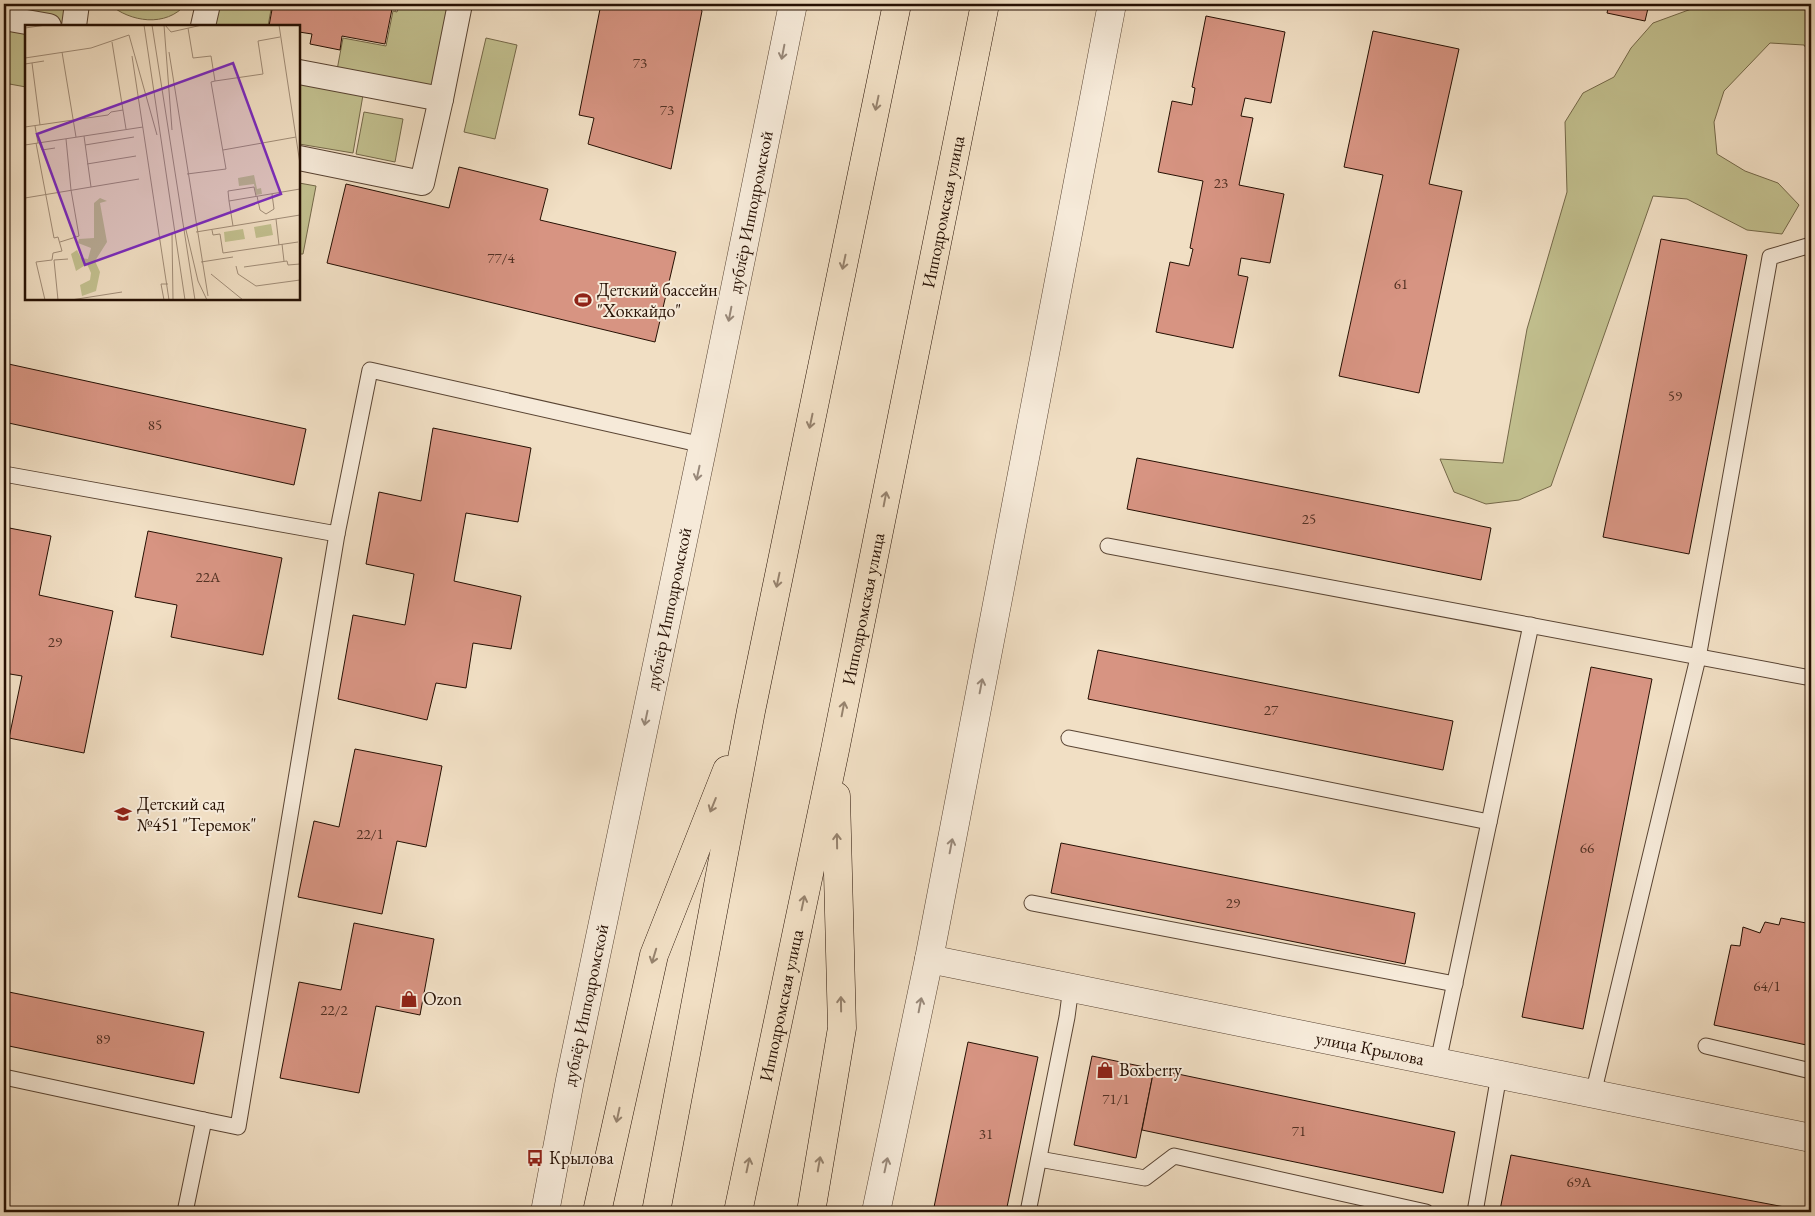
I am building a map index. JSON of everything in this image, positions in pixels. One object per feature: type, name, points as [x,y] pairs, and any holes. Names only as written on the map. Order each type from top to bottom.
[{"type":"highway","points":[[876,4],[883,70]]},
{"type":"highway","points":[[656,1212],[751,711],[896,4]]},
{"type":"highway","name":"Ипподромская улица","points":[[738,1212],[835,750],[985,4]]},
{"type":"highway","points":[[972,67],[1004,4]]},
{"type":"highway","points":[[597,1212],[654,955],[751,711]]},
{"type":"highway","points":[[811,1212],[842,1028],[835,750]]},
{"type":"street","points":[[74,25],[77,4]]},
{"type":"street","points":[[203,25],[208,4]]},
{"type":"street","points":[[300,158],[422,183],[460,4]]},
{"type":"street","name":"дублёр Ипподромской","points":[[545,1212],[570,1080],[704,445],[793,4]]},
{"type":"street","points":[[876,1212],[929,959],[1112,4]]},
{"type":"street","points":[[4,18],[43,25]]},
{"type":"street","points":[[300,72],[441,99]]},
{"type":"street","name":"улица Крылова","points":[[929,959],[1811,1138]]},
{"type":"lane","points":[[1593,1094],[1698,658],[1770,257],[1811,245]]},
{"type":"lane","points":[[4,1077],[238,1127],[337,534],[370,370],[704,445]]},
{"type":"lane","points":[[4,474],[337,534]]},
{"type":"lane","points":[[1108,546],[1811,678]]},
{"type":"lane","points":[[1438,1062],[1531,625]]},
{"type":"lane","points":[[1069,738],[1489,822]]},
{"type":"lane","points":[[1032,903],[1455,984]]},
{"type":"lane","points":[[1028,1212],[1067,1017],[1071,987]]},
{"type":"lane","points":[[1706,1046],[1811,1071]]},
{"type":"lane","points":[[1475,1212],[1499,1075]]},
{"type":"lane","points":[[185,1212],[204,1120]]},
{"type":"lane","points":[[1039,1158],[1145,1178],[1174,1156],[1426,1212]]},
{"type":"shaded area","points":[[4,4],[67,4],[64,23],[4,12]]},
{"type":"shaded area","points":[[109,4],[186,4],[178,12],[168,17],[148,20],[127,15]]},
{"type":"shaded area","points":[[218,4],[272,4],[268,25],[214,25]]},
{"type":"shaded area","points":[[399,4],[456,4],[438,95],[337,70],[343,38],[386,46],[393,11],[397,12]]},
{"type":"shaded area","points":[[1705,4],[1792,4],[1811,8],[1811,56],[1804,45],[1770,43],[1724,91],[1714,122],[1717,154],[1745,171],[1778,183],[1799,205],[1782,234],[1747,230],[1687,199],[1653,196],[1551,486],[1519,500],[1486,504],[1454,492],[1440,459],[1503,463],[1527,329],[1567,192],[1565,122],[1583,93],[1614,77],[1631,48],[1653,23]]},
{"type":"shaded area","points":[[4,30],[25,34],[25,87],[4,83]]},
{"type":"shaded area","points":[[486,38],[517,45],[495,139],[464,132]]},
{"type":"shaded area","points":[[300,83],[363,95],[353,153],[300,144]]},
{"type":"shaded area","points":[[364,112],[403,119],[395,162],[356,154]]},
{"type":"shaded area","points":[[300,183],[316,186],[303,254],[300,254]]},
{"type":"building","points":[[273,4],[398,4],[396,10],[392,9],[385,44],[342,36],[340,50],[310,44],[312,34],[300,32],[300,25],[269,25]]},
{"type":"building","points":[[601,4],[698,4],[702,11],[671,169],[588,144],[594,118],[579,115]]},
{"type":"building","points":[[1609,4],[1649,4],[1645,21],[1607,13]]},
{"type":"building","points":[[1206,16],[1285,32],[1271,103],[1245,98],[1241,116],[1253,118],[1239,185],[1284,194],[1270,263],[1241,258],[1238,275],[1248,277],[1233,348],[1156,332],[1170,262],[1189,266],[1193,249],[1190,248],[1203,181],[1158,172],[1172,101],[1192,105],[1195,88],[1192,87]]},
{"type":"building","points":[[1373,31],[1459,49],[1429,184],[1462,191],[1419,393],[1339,376],[1383,175],[1344,167]]},
{"type":"building","points":[[459,167],[548,189],[540,220],[676,252],[655,342],[327,263],[346,184],[449,208]]},
{"type":"building","points":[[1661,239],[1747,255],[1689,554],[1603,537]]},
{"type":"building","points":[[4,363],[306,429],[294,485],[4,422]]},
{"type":"building","points":[[433,428],[531,448],[518,522],[466,513],[454,581],[521,596],[511,649],[473,643],[466,688],[436,683],[427,720],[338,699],[353,615],[405,625],[414,574],[366,564],[379,492],[421,501]]},
{"type":"building","points":[[1137,458],[1491,528],[1481,580],[1127,509]]},
{"type":"building","points":[[4,527],[51,536],[39,595],[113,611],[84,753],[9,738],[22,676],[4,673]]},
{"type":"building","points":[[148,531],[282,558],[263,655],[171,637],[177,605],[135,597]]},
{"type":"building","points":[[1098,650],[1453,721],[1443,770],[1088,699]]},
{"type":"building","points":[[1591,667],[1652,679],[1583,1029],[1522,1017]]},
{"type":"building","points":[[355,749],[442,766],[426,847],[397,841],[382,914],[298,897],[314,821],[339,827]]},
{"type":"building","points":[[1061,843],[1415,913],[1405,964],[1051,893]]},
{"type":"building","points":[[1781,918],[1811,924],[1811,1046],[1714,1025],[1731,945],[1740,946],[1743,927],[1760,933],[1765,922],[1779,925]]},
{"type":"building","points":[[354,923],[434,939],[420,1015],[376,1006],[359,1093],[280,1078],[299,982],[341,990]]},
{"type":"building","points":[[4,991],[204,1032],[194,1084],[4,1045]]},
{"type":"building","points":[[968,1042],[1038,1057],[1006,1212],[933,1212]]},
{"type":"building","points":[[1092,1056],[1154,1069],[1136,1158],[1074,1145]]},
{"type":"building","points":[[1154,1069],[1455,1132],[1443,1193],[1142,1130]]},
{"type":"building","points":[[1511,1155],[1795,1209],[1795,1212],[1512,1212],[1500,1210]]},
{"type":"building","points":[[303,1207],[332,1212],[302,1212]]},
{"type":"place","name":"Детский бассейн \"Хоккайдо\"","points":[[583,300]]},
{"type":"place","name":"Детский сад №451 \"Теремок\"","points":[[123,814]]},
{"type":"place","name":"Ozon","points":[[409,999]]},
{"type":"place","name":"Boxberry","points":[[1105,1070]]},
{"type":"place","name":"Крылова","points":[[535,1158]]}]
